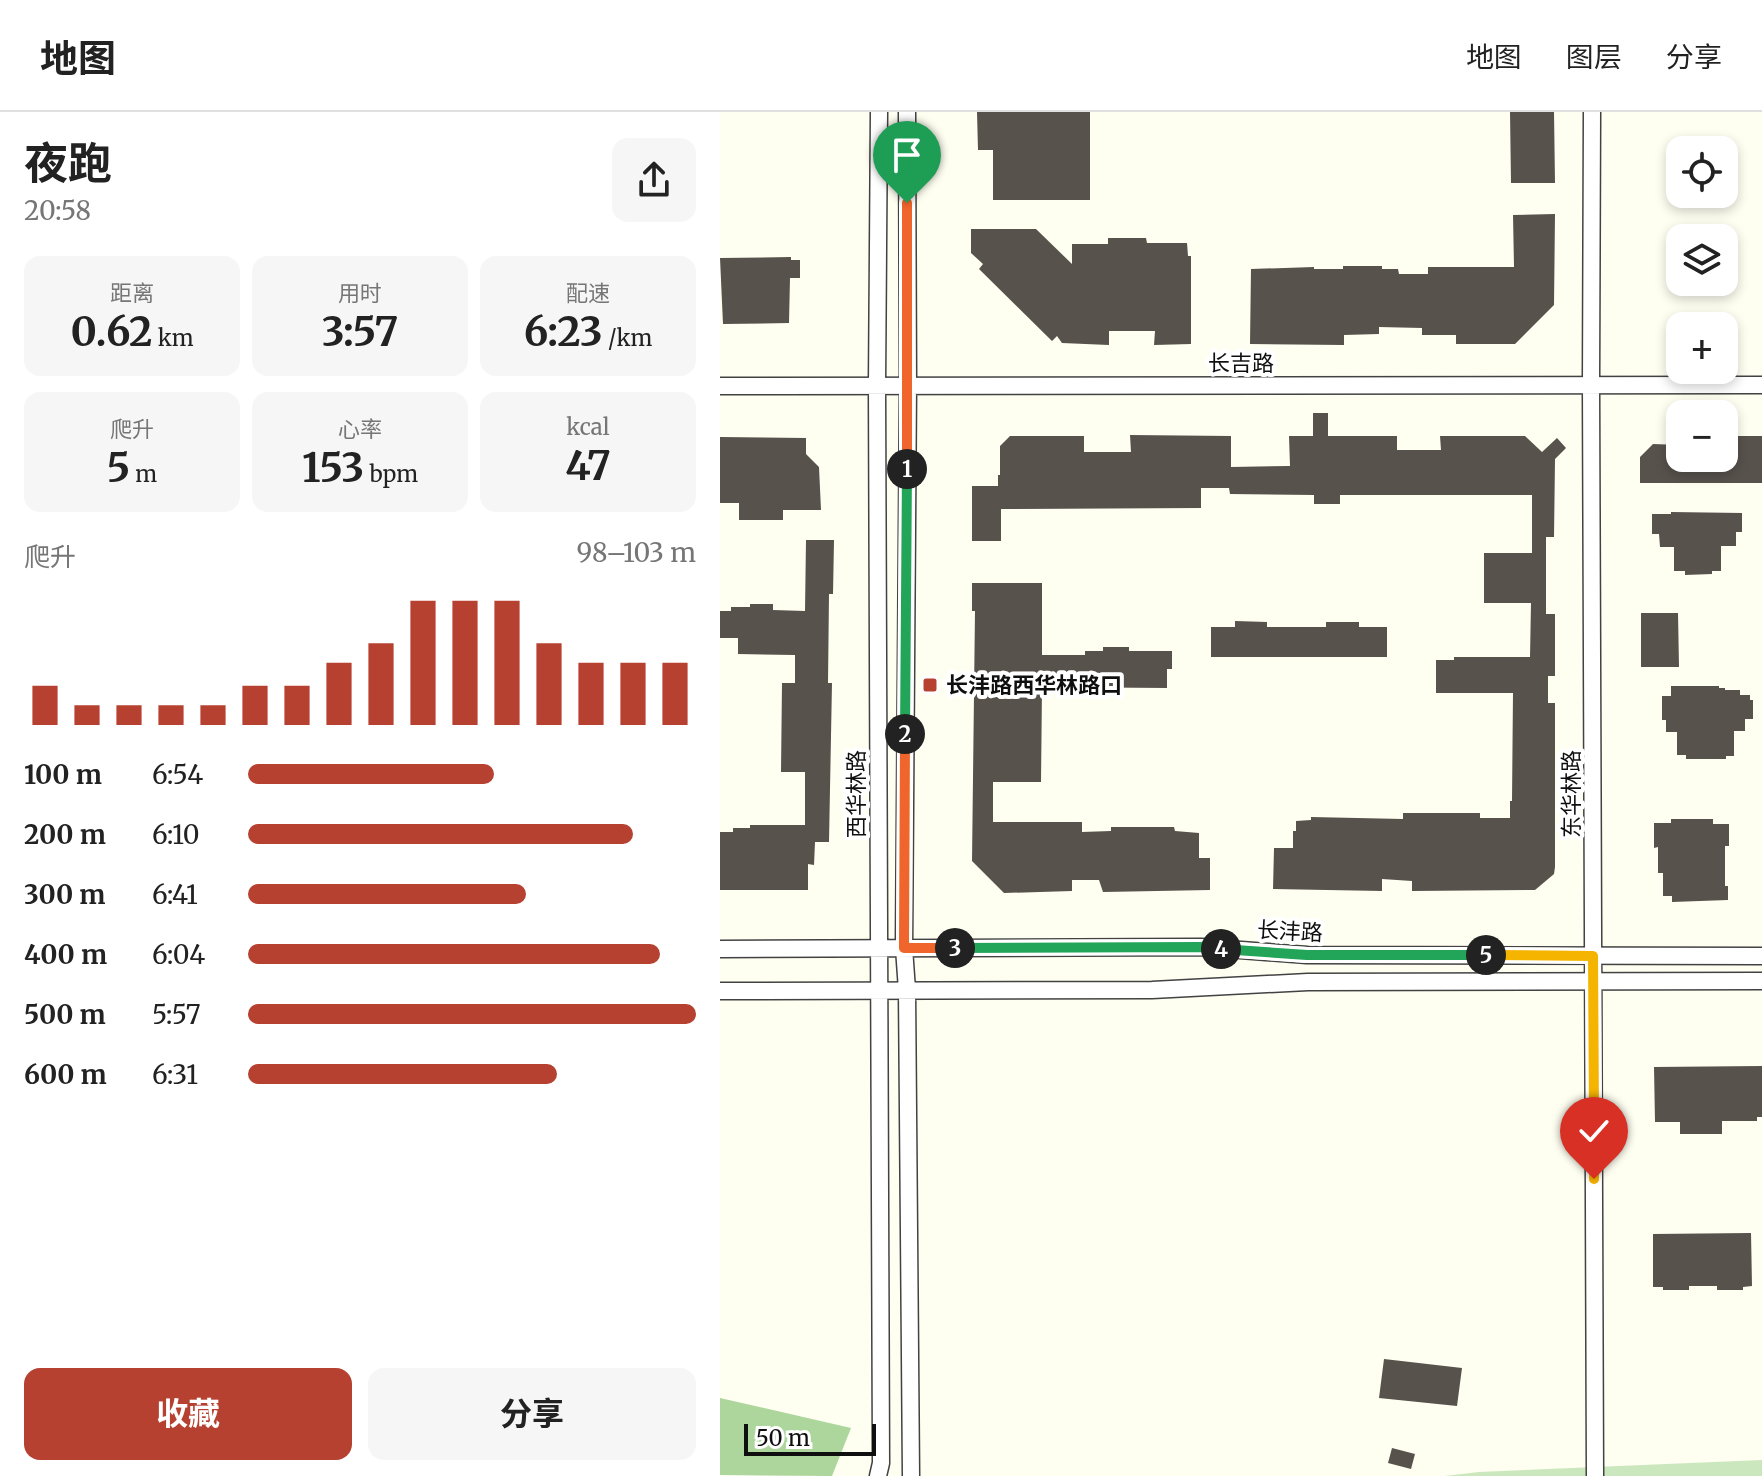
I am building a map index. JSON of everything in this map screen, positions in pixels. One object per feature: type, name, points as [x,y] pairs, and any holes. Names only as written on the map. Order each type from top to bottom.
[{"type":"street","name":"西华林路","points":[[878,1476],[881,1463],[877,386],[879,112]]},
{"type":"street","points":[[907,112],[904,948],[907,990],[911,1476]]},
{"type":"street","name":"东华林路","points":[[1592,112],[1595,1476]]},
{"type":"street","name":"长吉路","points":[[720,386],[1762,385]]},
{"type":"street","name":"长沣路","points":[[720,949],[1201,947],[1307,955],[1762,956]]},
{"type":"street","points":[[720,991],[1152,990],[1308,982],[1762,981]]},
{"type":"green space","points":[[720,1398],[851,1428],[832,1476],[720,1475]]},
{"type":"green space","points":[[1762,1460],[1762,1476],[1445,1476],[1479,1472]]},
{"type":"building","points":[[977,112],[1090,112],[1090,200],[993,200],[993,150],[978,150]]},
{"type":"building","points":[[1510,112],[1554,112],[1555,183],[1511,183]]},
{"type":"building","points":[[1555,214],[1554,305],[1515,344],[1456,344],[1456,335],[1422,335],[1422,328],[1379,327],[1379,334],[1344,335],[1344,345],[1250,344],[1251,269],[1382,266],[1382,269],[1398,269],[1399,274],[1428,274],[1428,267],[1514,267],[1513,215]]},
{"type":"building","points":[[971,229],[1036,229],[1072,264],[1072,244],[1108,244],[1108,238],[1146,238],[1147,243],[1187,243],[1188,256],[1191,256],[1191,344],[1154,345],[1155,331],[1109,331],[1109,345],[1062,343],[1057,336],[1052,341],[979,269],[983,264],[971,253]]},
{"type":"building","points":[[791,257],[791,260],[800,260],[800,278],[790,278],[789,323],[723,324],[720,258]]},
{"type":"building","points":[[1313,413],[1328,413],[1328,436],[1397,436],[1397,450],[1441,450],[1440,436],[1525,436],[1542,452],[1557,438],[1566,448],[1555,459],[1554,537],[1546,537],[1546,614],[1555,614],[1555,676],[1548,676],[1548,703],[1555,703],[1555,867],[1554,874],[1535,890],[1412,891],[1412,881],[1382,879],[1382,891],[1273,889],[1274,848],[1293,848],[1296,821],[1311,820],[1311,817],[1403,819],[1403,813],[1480,813],[1480,818],[1510,818],[1513,693],[1436,693],[1436,660],[1454,660],[1454,657],[1530,657],[1531,603],[1484,603],[1484,553],[1532,553],[1532,495],[1340,495],[1340,504],[1314,504],[1314,495],[1230,494],[1229,488],[1201,488],[1201,508],[1001,509],[1001,541],[972,541],[972,486],[998,486],[1000,446],[1010,436],[1084,436],[1084,452],[1131,452],[1130,435],[1231,436],[1231,467],[1290,466],[1289,436],[1313,436]]},
{"type":"building","points":[[1738,436],[1762,436],[1762,483],[1640,483],[1640,457],[1653,444],[1666,444],[1666,472],[1738,472]]},
{"type":"building","points":[[720,437],[806,438],[806,454],[819,467],[821,510],[783,510],[783,520],[739,520],[739,503],[720,503]]},
{"type":"building","points":[[1742,513],[1742,532],[1736,532],[1736,546],[1721,546],[1721,571],[1685,575],[1685,571],[1674,571],[1674,547],[1660,547],[1659,534],[1652,534],[1652,514]]},
{"type":"building","points":[[806,540],[834,540],[833,594],[829,594],[828,683],[832,683],[829,842],[815,842],[814,865],[808,864],[808,890],[720,890],[720,832],[733,832],[733,828],[750,828],[750,825],[805,825],[805,772],[781,772],[782,683],[795,683],[795,655],[738,654],[738,638],[720,638],[720,611],[731,611],[731,607],[750,607],[750,604],[773,604],[773,610],[805,611]]},
{"type":"building","points":[[972,583],[1042,583],[1042,655],[1085,655],[1085,651],[1103,651],[1103,647],[1129,647],[1129,651],[1172,651],[1172,669],[1167,669],[1167,688],[1042,687],[1041,782],[993,782],[993,822],[1082,822],[1082,832],[1111,831],[1111,827],[1174,827],[1175,831],[1199,833],[1199,858],[1210,858],[1210,890],[1103,892],[1099,880],[1072,880],[1072,891],[1004,893],[972,861],[975,611],[972,611]]},
{"type":"building","points":[[1641,613],[1678,613],[1679,667],[1641,667]]},
{"type":"building","points":[[1235,621],[1267,622],[1267,627],[1326,627],[1326,622],[1359,622],[1359,627],[1387,627],[1387,657],[1211,657],[1211,627],[1235,627]]},
{"type":"building","points":[[1671,686],[1719,686],[1725,690],[1740,690],[1740,695],[1750,695],[1753,719],[1745,719],[1745,731],[1734,731],[1734,756],[1726,756],[1726,759],[1686,759],[1686,755],[1677,755],[1677,732],[1666,732],[1666,720],[1662,720],[1662,696],[1671,696]]},
{"type":"building","points":[[1671,819],[1713,819],[1713,824],[1729,824],[1729,846],[1725,846],[1728,900],[1672,902],[1672,896],[1663,896],[1663,873],[1658,873],[1658,847],[1654,848],[1654,823],[1671,823]]},
{"type":"building","points":[[1762,1066],[1762,1117],[1757,1117],[1757,1121],[1722,1121],[1722,1134],[1680,1134],[1680,1122],[1655,1122],[1654,1067]]},
{"type":"building","points":[[1751,1233],[1752,1286],[1743,1287],[1743,1290],[1717,1290],[1717,1286],[1689,1286],[1689,1290],[1653,1287],[1653,1234]]},
{"type":"building","points":[[1384,1359],[1462,1368],[1457,1406],[1379,1398]]},
{"type":"building","points":[[1392,1448],[1415,1454],[1411,1469],[1388,1463]]},
{"type":"place","name":"长沣路西华林路口","points":[[930,685]]},
{"type":"route","points":[[907,203],[904,948],[1201,947],[1307,955],[1593,956],[1594,1179]]}]
